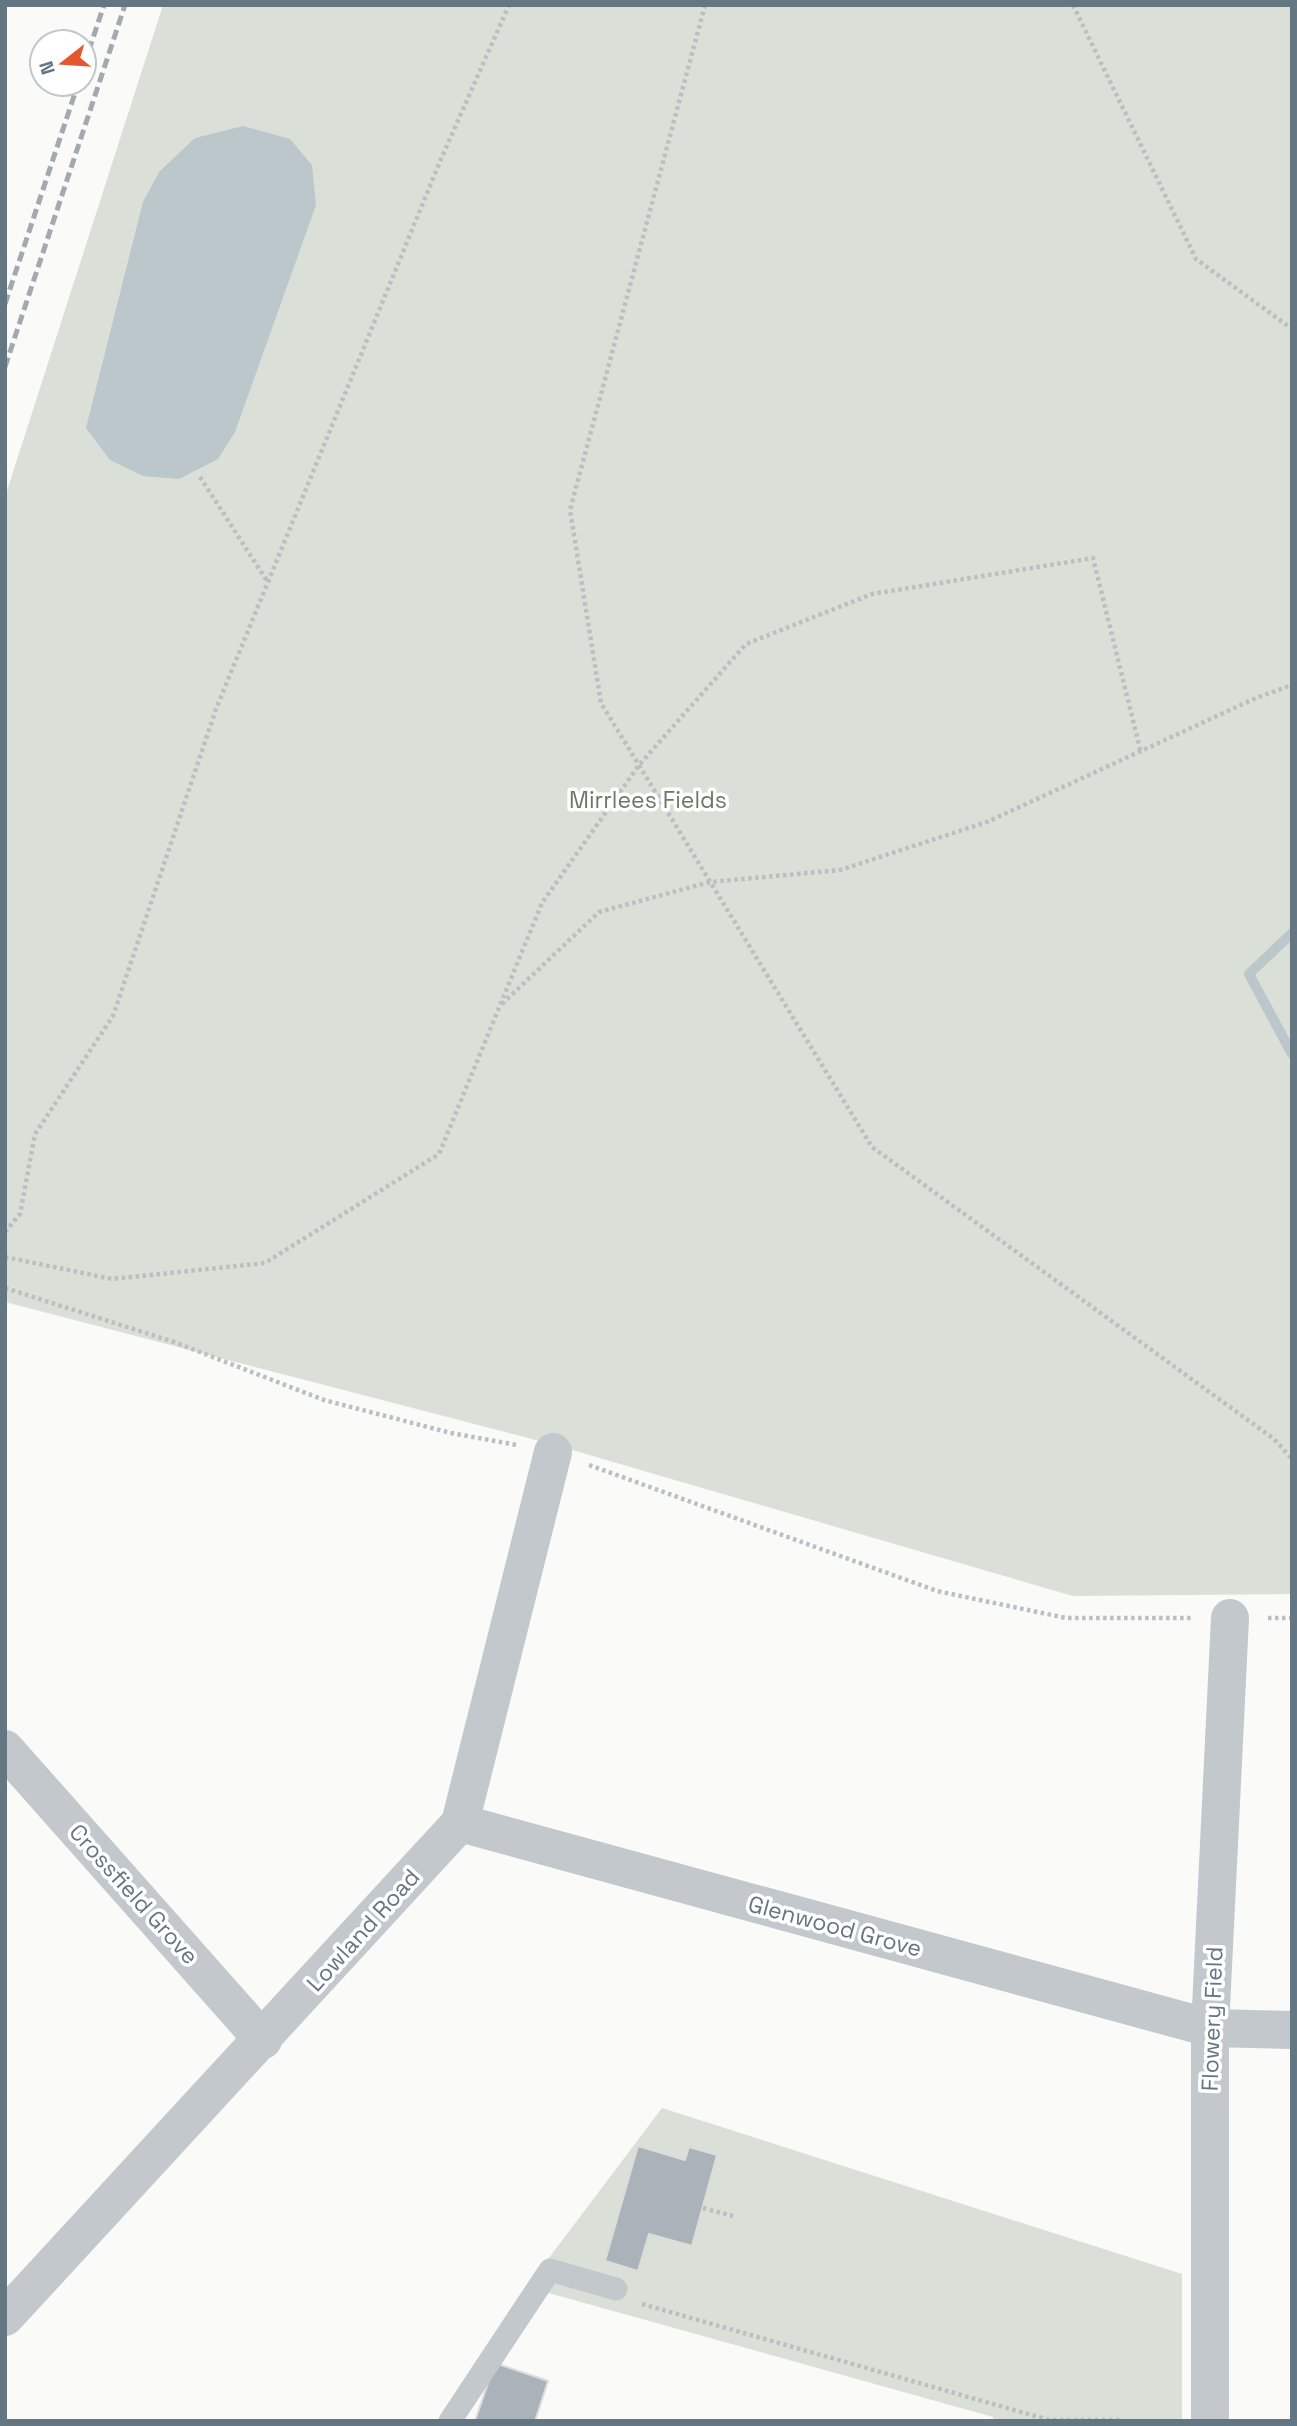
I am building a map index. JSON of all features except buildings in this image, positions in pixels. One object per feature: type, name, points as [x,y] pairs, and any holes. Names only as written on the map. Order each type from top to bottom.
[{"type":"street","name":"Lowland Road","points":[[5,2318],[460,1823],[552,1452]]},
{"type":"street","name":"Flowery Field","points":[[1210,2421],[1210,2028],[1230,1618]]},
{"type":"street","name":"Crossfield Grove","points":[[5,1749],[263,2040]]},
{"type":"street","name":"Glenwood Grove","points":[[460,1823],[1210,2028],[1292,2030]]},
{"type":"lane","points":[[450,2421],[550,2270],[616,2289]]},
{"type":"path","points":[[5,1232],[20,1214],[35,1134],[113,1016],[216,709],[441,159],[509,5]]},
{"type":"path","points":[[705,5],[570,510],[601,703],[872,1147],[1274,1439],[1292,1459]]},
{"type":"path","points":[[1073,5],[1196,259],[1292,329]]},
{"type":"path","points":[[200,477],[268,582]]},
{"type":"path","points":[[5,1257],[112,1279],[265,1263],[439,1154],[542,903],[639,765],[746,644],[873,594],[1093,558],[1141,753]]},
{"type":"path","points":[[499,1007],[599,912],[710,882],[840,870],[987,822],[1256,698],[1292,685]]},
{"type":"path","points":[[5,1288],[174,1342],[324,1399],[451,1433],[552,1452],[937,1591],[1066,1618],[1292,1618]]},
{"type":"path","points":[[703,2207],[733,2216]]},
{"type":"path","points":[[616,2289],[631,2293],[629,2301],[1049,2420],[1122,2420]]},
{"type":"green space","name":"Mirrlees Fields","points":[[163,5],[1292,5],[1292,1594],[1073,1596],[555,1445],[5,1302],[5,497]]},
{"type":"green space","points":[[662,2108],[1182,2274],[1182,2421],[993,2421],[993,2417],[527,2287]]},
{"type":"shaded area","points":[[243,126],[290,139],[312,165],[316,205],[235,432],[218,459],[179,479],[143,476],[110,460],[86,428],[143,202],[159,172],[195,138]]},
{"type":"waterway","points":[[1292,933],[1249,974],[1292,1054]]},
{"type":"railway","points":[[96,28],[104,5]]},
{"type":"railway","points":[[5,367],[125,5]]},
{"type":"railway","points":[[5,304],[73,98]]}]
